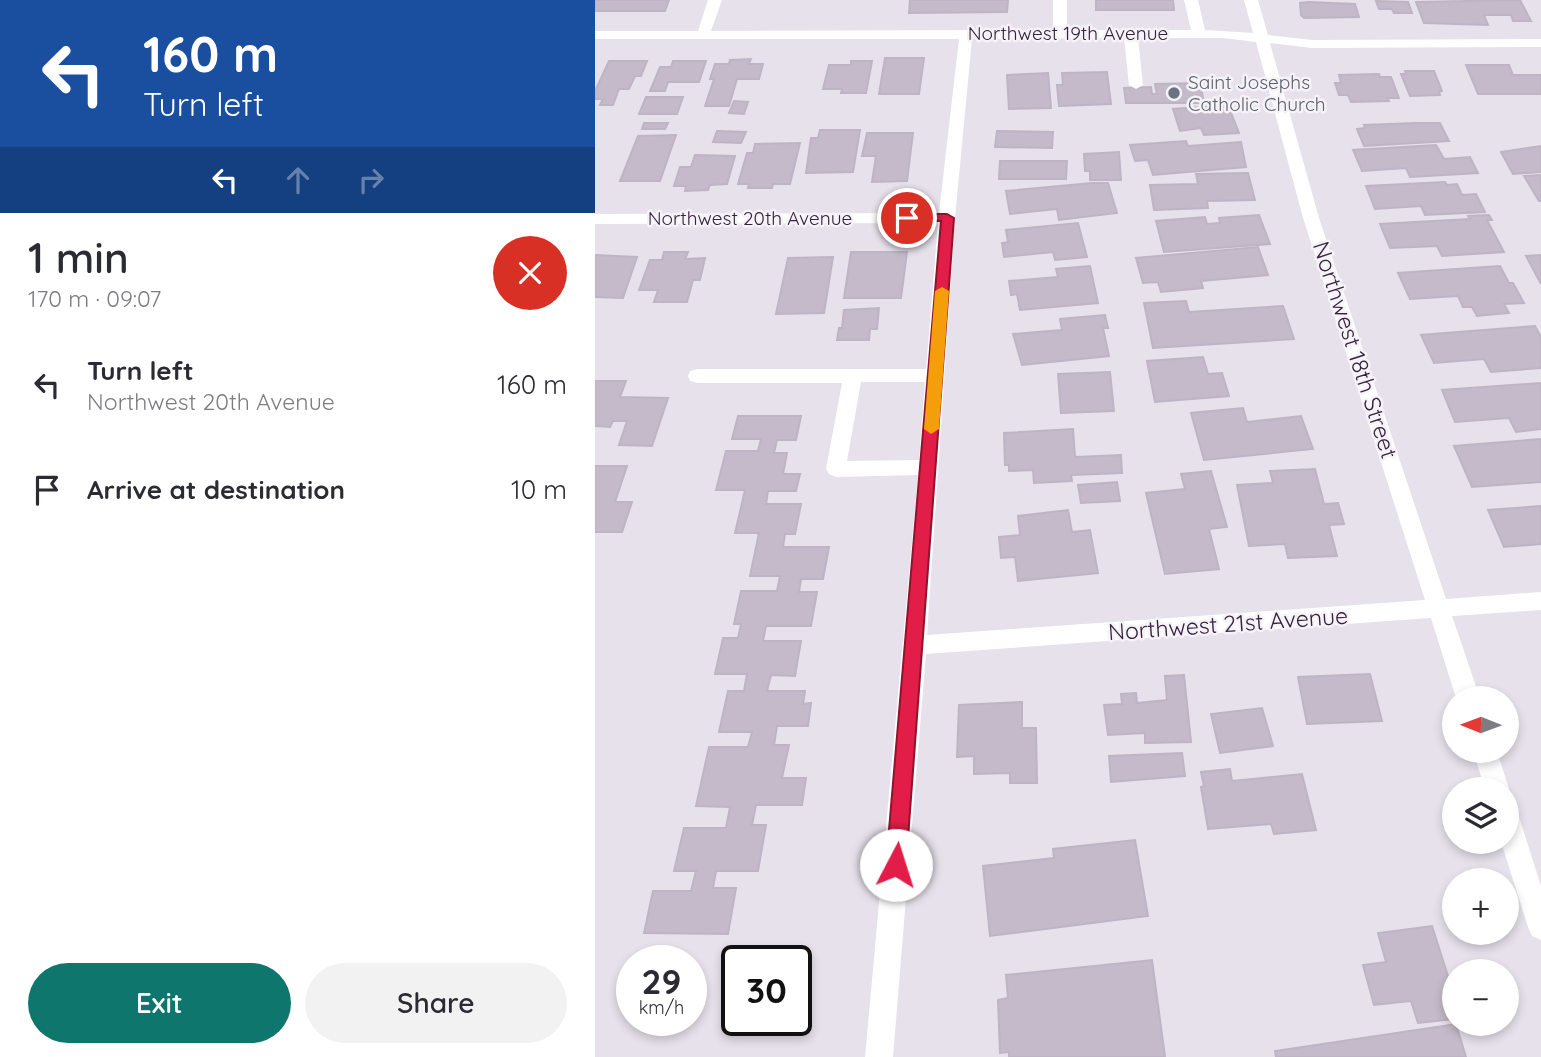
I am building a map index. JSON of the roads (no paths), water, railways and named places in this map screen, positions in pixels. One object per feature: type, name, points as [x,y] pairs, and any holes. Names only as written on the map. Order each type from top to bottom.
[{"type":"street","points":[[703,34],[715,0]]},
{"type":"street","points":[[1060,0],[1060,33]]},
{"type":"street","points":[[1191,0],[1199,33]]},
{"type":"street","name":"Northwest 18th Street","points":[[1251,0],[1311,218],[1464,686]]},
{"type":"street","points":[[1130,33],[1136,85]]},
{"type":"street","name":"Northwest 19th Avenue","points":[[595,35],[1199,33],[1312,44],[1541,43]]},
{"type":"street","points":[[879,1057],[915,645],[947,218],[966,34]]},
{"type":"street","name":"Northwest 20th Avenue","points":[[595,219],[947,218]]},
{"type":"street","points":[[697,376],[936,375]]},
{"type":"street","points":[[853,376],[836,469],[928,467]]},
{"type":"street","name":"Northwest 21st Avenue","points":[[915,645],[1541,601]]},
{"type":"street","points":[[1518,854],[1541,927]]},
{"type":"place","name":"Saint Josephs Catholic Church","points":[[1174,93]]}]
